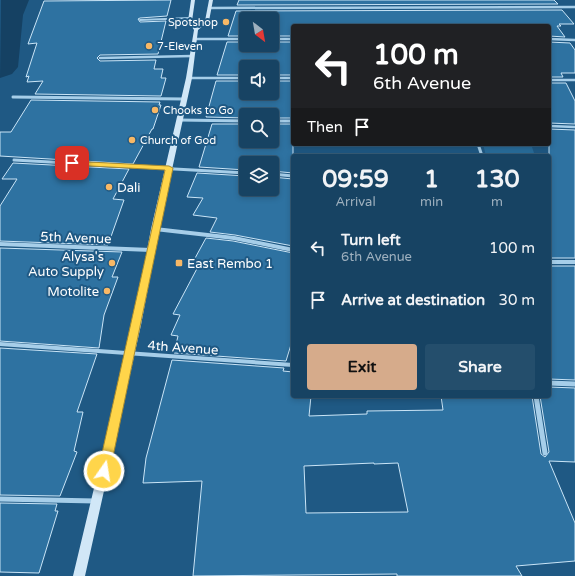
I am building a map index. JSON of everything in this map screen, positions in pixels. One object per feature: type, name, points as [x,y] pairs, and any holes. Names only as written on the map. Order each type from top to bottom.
[{"type":"main road","points":[[186,0],[192,2],[190,18],[196,35]]},
{"type":"main road","points":[[79,576],[130,354],[155,229],[189,78],[196,35],[207,21],[211,0]]},
{"type":"street","points":[[209,8],[575,7]]},
{"type":"street","points":[[196,35],[239,38]]},
{"type":"street","points":[[279,39],[291,39]]},
{"type":"street","points":[[551,39],[575,40]]},
{"type":"street","points":[[100,58],[192,56]]},
{"type":"street","points":[[189,78],[239,78]]},
{"type":"street","points":[[279,78],[291,78]]},
{"type":"street","points":[[551,80],[575,80]]},
{"type":"street","points":[[13,97],[184,99]]},
{"type":"street","points":[[179,120],[239,121]]},
{"type":"street","points":[[279,121],[291,121]]},
{"type":"street","points":[[14,160],[239,173]]},
{"type":"street","points":[[279,175],[291,176]]},
{"type":"street","points":[[155,229],[234,238],[291,250]]},
{"type":"street","name":"5th Avenue","points":[[0,244],[151,250]]},
{"type":"street","points":[[551,262],[575,262]]},
{"type":"street","name":"4th Avenue","points":[[0,344],[291,365]]},
{"type":"street","points":[[551,383],[575,384]]},
{"type":"street","points":[[536,398],[545,453]]},
{"type":"street","points":[[0,499],[97,501]]},
{"type":"lane","points":[[140,20],[190,18]]},
{"type":"lane","points":[[551,126],[575,127]]},
{"type":"shaded area","points":[[484,146],[532,146],[534,154],[486,154]]},
{"type":"building","points":[[171,0],[167,16],[138,19],[140,22],[166,21],[158,54],[100,55],[97,58],[100,61],[156,60],[154,69],[163,69],[161,78],[166,78],[161,96],[35,94],[43,81],[27,82],[29,76],[26,77],[37,43],[28,44],[44,1]]},
{"type":"building","points":[[239,0],[554,0],[558,4],[237,5]]},
{"type":"building","points":[[562,10],[574,24],[559,24],[561,26],[557,26],[565,37],[551,36],[551,24],[291,24],[291,36],[279,36],[279,12],[239,12],[239,36],[228,36],[236,11]]},
{"type":"building","points":[[227,42],[239,42],[239,52],[279,52],[279,42],[291,42],[291,75],[279,75],[279,60],[239,60],[239,75],[217,75]]},
{"type":"building","points":[[551,42],[570,43],[575,50],[575,73],[561,73],[563,77],[551,77]]},
{"type":"building","points":[[216,81],[239,81],[239,100],[279,100],[279,81],[291,81],[291,118],[279,118],[279,108],[239,108],[239,118],[206,117]]},
{"type":"building","points":[[551,83],[566,83],[575,101],[575,124],[551,123]]},
{"type":"building","points":[[31,100],[160,102],[159,105],[161,105],[153,129],[133,164],[0,156],[0,132],[11,132]]},
{"type":"building","points":[[212,124],[239,124],[239,148],[279,148],[279,124],[291,124],[291,146],[293,146],[293,154],[291,154],[291,173],[279,172],[279,156],[239,156],[239,170],[199,167]]},
{"type":"building","points":[[551,129],[575,130],[575,258],[551,258],[551,154],[549,154],[549,146],[551,146]]},
{"type":"building","points":[[13,163],[129,169],[113,199],[124,200],[108,245],[0,241],[0,206],[17,179],[2,179]]},
{"type":"building","points":[[197,173],[239,176],[239,196],[279,196],[279,178],[291,179],[291,246],[210,232],[217,218],[193,215],[203,198],[187,197]]},
{"type":"building","points":[[206,238],[233,241],[291,253],[291,345],[286,361],[174,353],[178,336],[171,335],[180,315],[173,314],[201,261],[194,260]]},
{"type":"building","points":[[0,248],[122,252],[112,277],[118,277],[104,315],[99,348],[0,341]]},
{"type":"building","points":[[551,266],[575,266],[575,380],[551,379]]},
{"type":"building","points":[[0,348],[97,354],[77,412],[83,412],[74,451],[77,452],[60,496],[0,495]]},
{"type":"building","points":[[172,360],[284,368],[283,371],[291,372],[291,398],[311,398],[309,416],[367,414],[367,411],[443,410],[441,398],[532,398],[541,454],[545,457],[549,452],[540,398],[551,398],[551,387],[575,388],[575,462],[549,461],[575,523],[575,561],[516,566],[522,576],[397,576],[397,574],[193,576],[202,481],[143,483],[146,458]],"holes":[[[398,463],[408,512],[306,513],[304,466]]]},
{"type":"building","points":[[0,503],[57,504],[55,511],[58,511],[39,573],[0,572]]},
{"type":"waterway","points":[[0,67],[8,15],[15,0]]},
{"type":"place","name":"Spotshop","points":[[226,22]]},
{"type":"place","name":"7-Eleven","points":[[149,46]]},
{"type":"place","name":"Chooks to Go","points":[[155,110]]},
{"type":"place","name":"Church of God","points":[[132,140]]},
{"type":"place","name":"Dali","points":[[109,187]]},
{"type":"place","name":"Alysa's Auto Supply","points":[[112,263]]},
{"type":"place","name":"East Rembo 1","points":[[179,263]]},
{"type":"place","name":"Motolite","points":[[107,291]]},
{"type":"route","points":[[72,163],[169,168],[155,229],[137,325],[104,471]]}]
